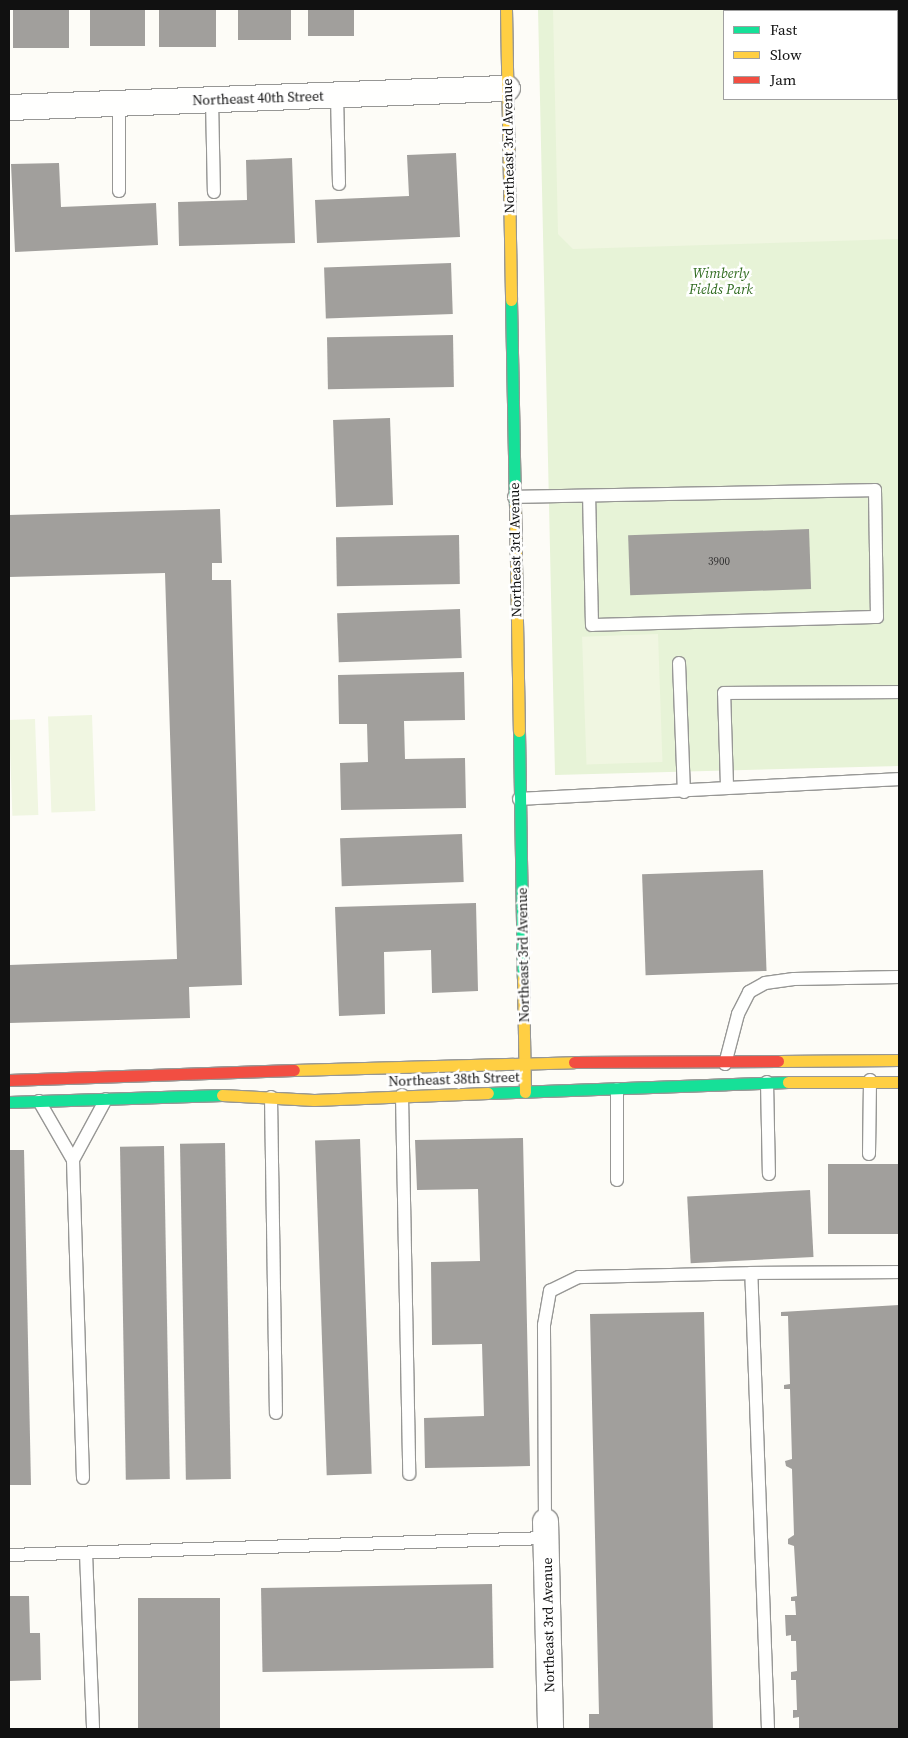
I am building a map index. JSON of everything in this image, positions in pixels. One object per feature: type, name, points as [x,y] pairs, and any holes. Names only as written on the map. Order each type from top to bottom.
[{"type":"street","name":"Northeast 3rd Avenue","points":[[506,9],[525,1092]]},
{"type":"street","name":"Northeast 40th Street","points":[[9,107],[507,88]]},
{"type":"street","name":"Northeast 38th Street","points":[[9,1080],[525,1062],[899,1060]]},
{"type":"street","name":"Northeast 38th Street","points":[[9,1102],[106,1098],[271,1097],[314,1100],[402,1095],[721,1086],[767,1082],[870,1080],[899,1082]]},
{"type":"street","name":"Northeast 3rd Avenue","points":[[545,1530],[550,1729]]},
{"type":"lane","points":[[337,95],[339,184]]},
{"type":"lane","points":[[212,100],[214,192]]},
{"type":"lane","points":[[119,103],[119,191]]},
{"type":"lane","points":[[514,497],[875,490],[877,617],[592,625],[590,496]]},
{"type":"lane","points":[[679,663],[684,792]]},
{"type":"lane","points":[[727,786],[724,694],[899,692]]},
{"type":"lane","points":[[519,799],[684,792],[727,786],[744,788],[899,779]]},
{"type":"lane","points":[[721,1086],[738,1014],[749,992],[765,983],[794,979],[899,977]]},
{"type":"lane","points":[[869,1154],[870,1080]]},
{"type":"lane","points":[[767,1082],[769,1174]]},
{"type":"lane","points":[[617,1088],[618,1180]]},
{"type":"lane","points":[[402,1095],[409,1474]]},
{"type":"lane","points":[[271,1097],[276,1413]]},
{"type":"lane","points":[[73,1160],[106,1098]]},
{"type":"lane","points":[[39,1101],[73,1160],[83,1478]]},
{"type":"lane","points":[[9,1555],[86,1553],[545,1530],[544,1325],[550,1291],[579,1277],[899,1272]]},
{"type":"lane","points":[[751,1273],[768,1729]]},
{"type":"lane","points":[[86,1553],[93,1729]]},
{"type":"green space","name":"Wimberly Fields Park","points":[[538,9],[899,9],[899,766],[555,775]]},
{"type":"green space","points":[[553,9],[899,9],[899,239],[573,249],[558,234]]},
{"type":"green space","points":[[658,634],[662,762],[587,765],[582,637]]},
{"type":"green space","points":[[92,715],[95,811],[51,812],[48,717]]},
{"type":"green space","points":[[35,719],[38,815],[12,816],[9,720]]},
{"type":"building","points":[[13,9],[69,9],[69,48],[13,48]]},
{"type":"building","points":[[90,9],[145,9],[145,46],[90,46]]},
{"type":"building","points":[[159,9],[216,9],[216,47],[159,47]]},
{"type":"building","points":[[238,9],[291,9],[291,40],[238,40]]},
{"type":"building","points":[[308,9],[354,9],[354,36],[308,36]]},
{"type":"building","points":[[456,153],[460,237],[317,243],[315,200],[409,196],[407,155]]},
{"type":"building","points":[[292,158],[295,243],[179,246],[178,202],[247,200],[246,160]]},
{"type":"building","points":[[59,163],[61,207],[156,203],[158,245],[15,252],[11,164]]},
{"type":"building","points":[[451,263],[453,314],[326,318],[324,267]]},
{"type":"building","points":[[453,335],[454,387],[328,389],[327,337]]},
{"type":"building","points":[[390,418],[393,505],[336,507],[333,420]]},
{"type":"building","points":[[220,509],[222,563],[212,563],[212,580],[231,580],[242,985],[189,987],[190,1018],[9,1023],[9,965],[177,959],[165,573],[9,577],[9,515]]},
{"type":"building","points":[[809,529],[811,589],[630,595],[628,535]]},
{"type":"building","points":[[459,535],[460,584],[337,586],[336,537]]},
{"type":"building","points":[[460,609],[462,658],[339,662],[337,613]]},
{"type":"building","points":[[464,672],[465,720],[404,721],[405,759],[465,758],[466,808],[341,810],[340,763],[368,762],[367,724],[339,724],[338,675]]},
{"type":"building","points":[[462,834],[464,882],[342,886],[340,838]]},
{"type":"building","points":[[763,870],[767,971],[646,975],[642,874]]},
{"type":"building","points":[[476,903],[478,991],[432,993],[431,950],[384,952],[385,1014],[339,1016],[335,907]]},
{"type":"building","points":[[523,1138],[530,1466],[425,1468],[424,1418],[484,1416],[482,1344],[432,1345],[431,1262],[480,1261],[478,1189],[417,1190],[415,1140]]},
{"type":"building","points":[[360,1139],[372,1474],[327,1475],[315,1141]]},
{"type":"building","points":[[225,1143],[231,1479],[186,1480],[180,1144]]},
{"type":"building","points":[[164,1146],[170,1479],[126,1480],[120,1147]]},
{"type":"building","points":[[9,1150],[24,1150],[31,1485],[9,1485]]},
{"type":"building","points":[[828,1164],[899,1164],[899,1234],[828,1234]]},
{"type":"building","points":[[810,1190],[814,1257],[691,1263],[687,1196]]},
{"type":"building","points":[[899,1305],[899,1729],[799,1729],[799,1717],[793,1718],[793,1710],[797,1710],[796,1680],[791,1680],[791,1672],[797,1671],[796,1641],[791,1641],[791,1635],[786,1636],[785,1615],[796,1615],[795,1601],[791,1601],[791,1597],[797,1596],[794,1546],[788,1544],[788,1539],[794,1535],[792,1469],[786,1466],[785,1461],[792,1459],[790,1389],[784,1389],[784,1385],[790,1384],[788,1316],[781,1316],[781,1312]]},
{"type":"building","points":[[704,1312],[713,1729],[589,1729],[589,1714],[599,1714],[590,1314]]},
{"type":"building","points":[[492,1584],[493,1668],[263,1672],[261,1588]]},
{"type":"building","points":[[9,1596],[29,1596],[30,1633],[40,1633],[41,1680],[9,1681]]},
{"type":"building","points":[[138,1598],[220,1598],[220,1729],[138,1729]]},
{"type":"traffic: fast","points":[[511,300],[515,506]]},
{"type":"traffic: fast","points":[[519,731],[523,978]]},
{"type":"traffic: fast","points":[[488,1093],[788,1082]]},
{"type":"traffic: fast","points":[[9,1102],[222,1095]]},
{"type":"traffic: slow","points":[[506,9],[511,300]]},
{"type":"traffic: slow","points":[[515,506],[519,731]]},
{"type":"traffic: slow","points":[[523,978],[525,1092]]},
{"type":"traffic: slow","points":[[778,1061],[899,1060]]},
{"type":"traffic: slow","points":[[294,1070],[574,1062]]},
{"type":"traffic: slow","points":[[788,1082],[899,1082]]},
{"type":"traffic: slow","points":[[222,1095],[314,1100],[488,1093]]},
{"type":"traffic: jam","points":[[574,1062],[778,1061]]},
{"type":"traffic: jam","points":[[9,1080],[294,1070]]}]
